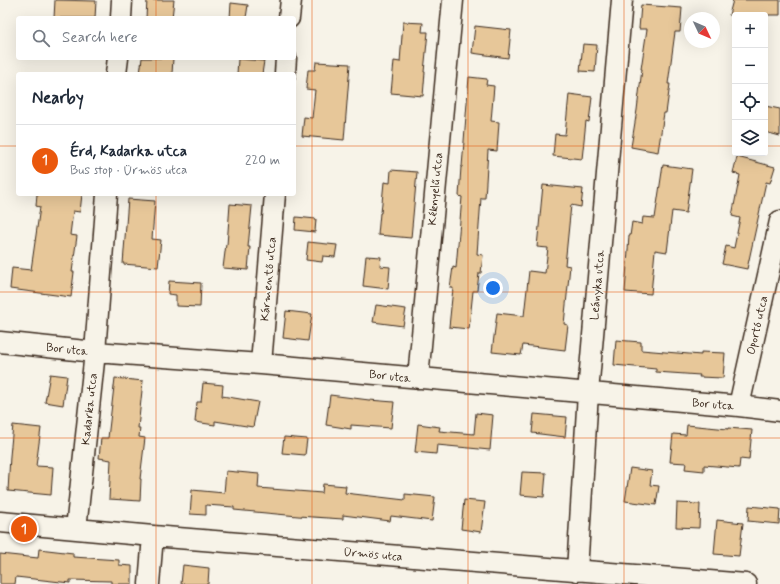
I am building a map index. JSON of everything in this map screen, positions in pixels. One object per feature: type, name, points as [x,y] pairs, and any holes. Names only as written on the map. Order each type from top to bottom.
[{"type":"street","points":[[121,16],[122,0]]},
{"type":"street","points":[[289,16],[291,0]]},
{"type":"street","name":"Kéknyelű utca","points":[[418,378],[452,0]]},
{"type":"street","name":"Leányka utca","points":[[577,571],[588,393],[622,0]]},
{"type":"street","points":[[116,72],[118,60]]},
{"type":"street","points":[[285,72],[286,60]]},
{"type":"street","name":"Kadarka utca","points":[[76,529],[95,352],[107,196]]},
{"type":"street","name":"Kármentő utca","points":[[261,364],[275,196]]},
{"type":"street","name":"Oportó utca","points":[[739,406],[780,221]]},
{"type":"street","name":"Bor utca","points":[[0,342],[95,352],[261,364],[739,406],[780,411]]},
{"type":"street","name":"Ürmös utca","points":[[0,522],[153,536],[746,584]]},
{"type":"street","points":[[149,584],[153,536]]},
{"type":"building","points":[[55,0],[96,1],[95,16],[54,16]]},
{"type":"building","points":[[147,0],[174,0],[172,16],[146,16]]},
{"type":"building","points":[[733,0],[780,0],[780,15],[768,15],[768,12],[732,12],[732,15],[729,15]]},
{"type":"building","points":[[231,3],[248,5],[246,16],[230,16]]},
{"type":"building","points":[[641,5],[682,8],[680,32],[675,32],[668,84],[670,84],[666,113],[664,113],[658,152],[631,147],[647,29],[639,29]]},
{"type":"building","points":[[403,22],[423,23],[422,32],[428,32],[423,96],[391,93],[394,61],[400,62]]},
{"type":"building","points":[[475,26],[511,30],[508,58],[472,53]]},
{"type":"building","points":[[583,44],[597,45],[595,72],[580,71]]},
{"type":"building","points":[[142,60],[173,60],[172,72],[140,72]]},
{"type":"building","points":[[238,60],[264,61],[262,72],[237,72]]},
{"type":"building","points":[[316,62],[350,64],[344,140],[302,136],[304,117],[312,118],[315,90],[306,89],[308,70],[315,70]]},
{"type":"building","points":[[469,77],[487,79],[486,85],[494,86],[491,121],[499,122],[497,151],[488,150],[485,198],[481,198],[477,254],[483,255],[477,291],[473,291],[469,329],[449,327],[453,288],[450,288],[453,267],[456,268],[462,197],[459,196]]},
{"type":"building","points":[[569,94],[592,97],[589,122],[586,121],[582,159],[553,156],[555,134],[565,135]]},
{"type":"building","points":[[768,107],[780,109],[780,136],[768,133]]},
{"type":"building","points":[[737,157],[775,167],[770,183],[766,182],[747,269],[722,264],[726,246],[734,248],[740,218],[732,216],[740,175],[733,173]]},
{"type":"building","points":[[663,165],[692,169],[686,213],[672,211],[667,252],[655,250],[651,294],[625,292],[629,236],[632,222],[642,224],[643,217],[655,218]]},
{"type":"building","points":[[391,170],[417,172],[411,238],[378,235],[384,182],[390,183]]},
{"type":"building","points":[[543,185],[583,189],[581,207],[571,205],[565,265],[570,266],[564,324],[568,325],[565,350],[523,345],[521,355],[492,352],[497,313],[524,316],[529,271],[545,273],[548,248],[537,247]]},
{"type":"building","points":[[37,196],[82,196],[80,212],[73,211],[70,235],[77,236],[72,272],[74,272],[71,297],[10,289],[12,268],[31,270],[40,207],[36,206]]},
{"type":"building","points":[[128,199],[155,201],[152,239],[161,240],[158,267],[123,264]]},
{"type":"building","points":[[230,204],[252,206],[248,247],[250,247],[248,270],[223,268],[226,244],[227,245]]},
{"type":"building","points":[[296,217],[316,219],[315,232],[295,230]]},
{"type":"building","points":[[308,242],[337,245],[335,257],[323,256],[322,262],[306,260]]},
{"type":"building","points":[[366,256],[381,257],[380,266],[390,267],[388,289],[363,286]]},
{"type":"building","points":[[169,281],[201,283],[200,307],[176,306],[176,295],[168,294]]},
{"type":"building","points":[[376,305],[406,309],[403,326],[373,322]]},
{"type":"building","points":[[286,311],[312,314],[308,341],[283,338]]},
{"type":"building","points":[[616,340],[641,342],[641,350],[701,355],[701,352],[725,353],[723,378],[656,372],[656,369],[614,365]]},
{"type":"building","points":[[50,374],[67,376],[63,405],[45,402]]},
{"type":"building","points":[[115,378],[143,381],[138,428],[140,428],[139,437],[145,438],[140,479],[140,501],[109,499],[111,460],[99,458],[101,438],[108,438]]},
{"type":"building","points":[[203,383],[223,385],[222,396],[258,402],[253,427],[215,421],[215,425],[195,422],[197,402],[201,402]]},
{"type":"building","points":[[330,395],[394,402],[391,428],[351,425],[351,429],[326,425]]},
{"type":"building","points":[[476,413],[493,415],[490,450],[437,445],[436,454],[415,452],[418,424],[440,427],[439,431],[474,434]]},
{"type":"building","points":[[534,414],[567,417],[565,437],[532,433]]},
{"type":"building","points":[[13,425],[41,428],[36,466],[53,467],[51,495],[8,491]]},
{"type":"building","points":[[687,425],[752,430],[749,460],[740,459],[739,468],[704,465],[704,471],[685,469],[686,463],[670,462],[673,434],[686,435]]},
{"type":"building","points":[[284,437],[307,439],[305,455],[282,453]]},
{"type":"building","points":[[630,468],[652,471],[650,485],[659,486],[656,505],[625,501]]},
{"type":"building","points":[[226,471],[259,474],[258,488],[322,493],[323,484],[346,486],[345,493],[405,500],[405,494],[435,497],[432,521],[391,516],[390,521],[343,515],[343,519],[298,516],[234,510],[234,507],[206,505],[206,515],[190,514],[192,490],[224,493]]},
{"type":"building","points":[[522,472],[546,473],[544,497],[520,495]]},
{"type":"building","points":[[464,500],[485,502],[481,532],[461,529]]},
{"type":"building","points":[[677,503],[700,504],[699,528],[676,527]]},
{"type":"building","points":[[749,506],[780,509],[779,524],[748,521]]},
{"type":"building","points":[[717,520],[743,523],[739,556],[714,554]]},
{"type":"building","points":[[39,549],[73,553],[73,557],[119,560],[119,565],[132,566],[132,584],[111,584],[111,581],[70,580],[70,583],[16,577],[15,584],[0,584],[0,554],[38,558]]},
{"type":"building","points":[[183,565],[209,568],[208,584],[181,584]]},
{"type":"place","name":"Érd, Kadarka utca","points":[[24,529]]}]
